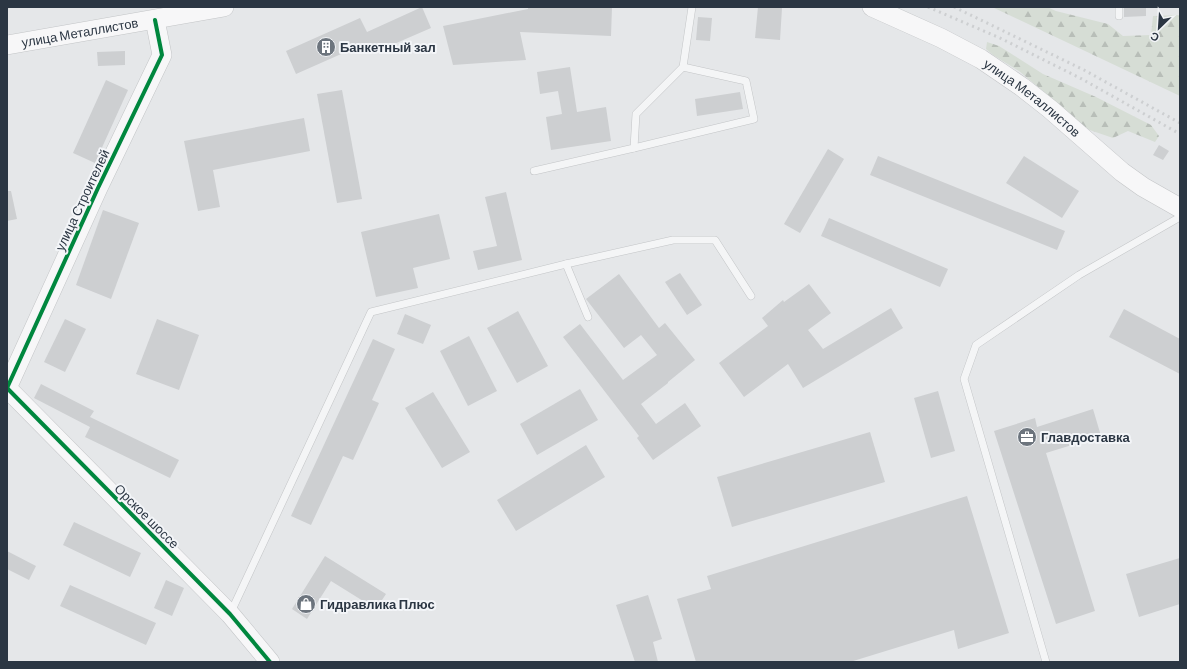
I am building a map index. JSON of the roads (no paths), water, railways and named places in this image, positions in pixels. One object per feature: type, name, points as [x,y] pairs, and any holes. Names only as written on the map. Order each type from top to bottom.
[{"type":"street","name":"улица Металлистов","points":[[7,45],[224,7]]},
{"type":"street","name":"улица Металлистов","points":[[872,7],[941,38],[981,59],[1022,87],[1050,109],[1122,172],[1143,187],[1180,208]]},
{"type":"street","name":"улица Строителей","points":[[7,388],[95,195],[162,55],[155,20]]},
{"type":"street","name":"Орское шоссе","points":[[7,388],[230,614],[270,662]]},
{"type":"lane","points":[[634,148],[636,114],[683,67],[692,7]]},
{"type":"lane","points":[[1119,7],[1119,16]]},
{"type":"lane","points":[[534,171],[754,119],[746,81],[683,67]]},
{"type":"lane","points":[[1046,662],[964,379],[976,345],[1079,275],[1180,217]]},
{"type":"lane","points":[[230,614],[371,312],[566,264],[673,240],[715,240],[752,296]]},
{"type":"lane","points":[[566,264],[588,317]]},
{"type":"railway","points":[[928,7],[1000,38],[1080,78],[1180,134]]},
{"type":"railway","points":[[954,7],[1084,70],[1180,123]]},
{"type":"place","name":"Банкетный зал","points":[[326,47]]},
{"type":"place","name":"Главдоставка","points":[[1027,437]]},
{"type":"place","name":"Гидравлика Плюс","points":[[306,604]]}]
